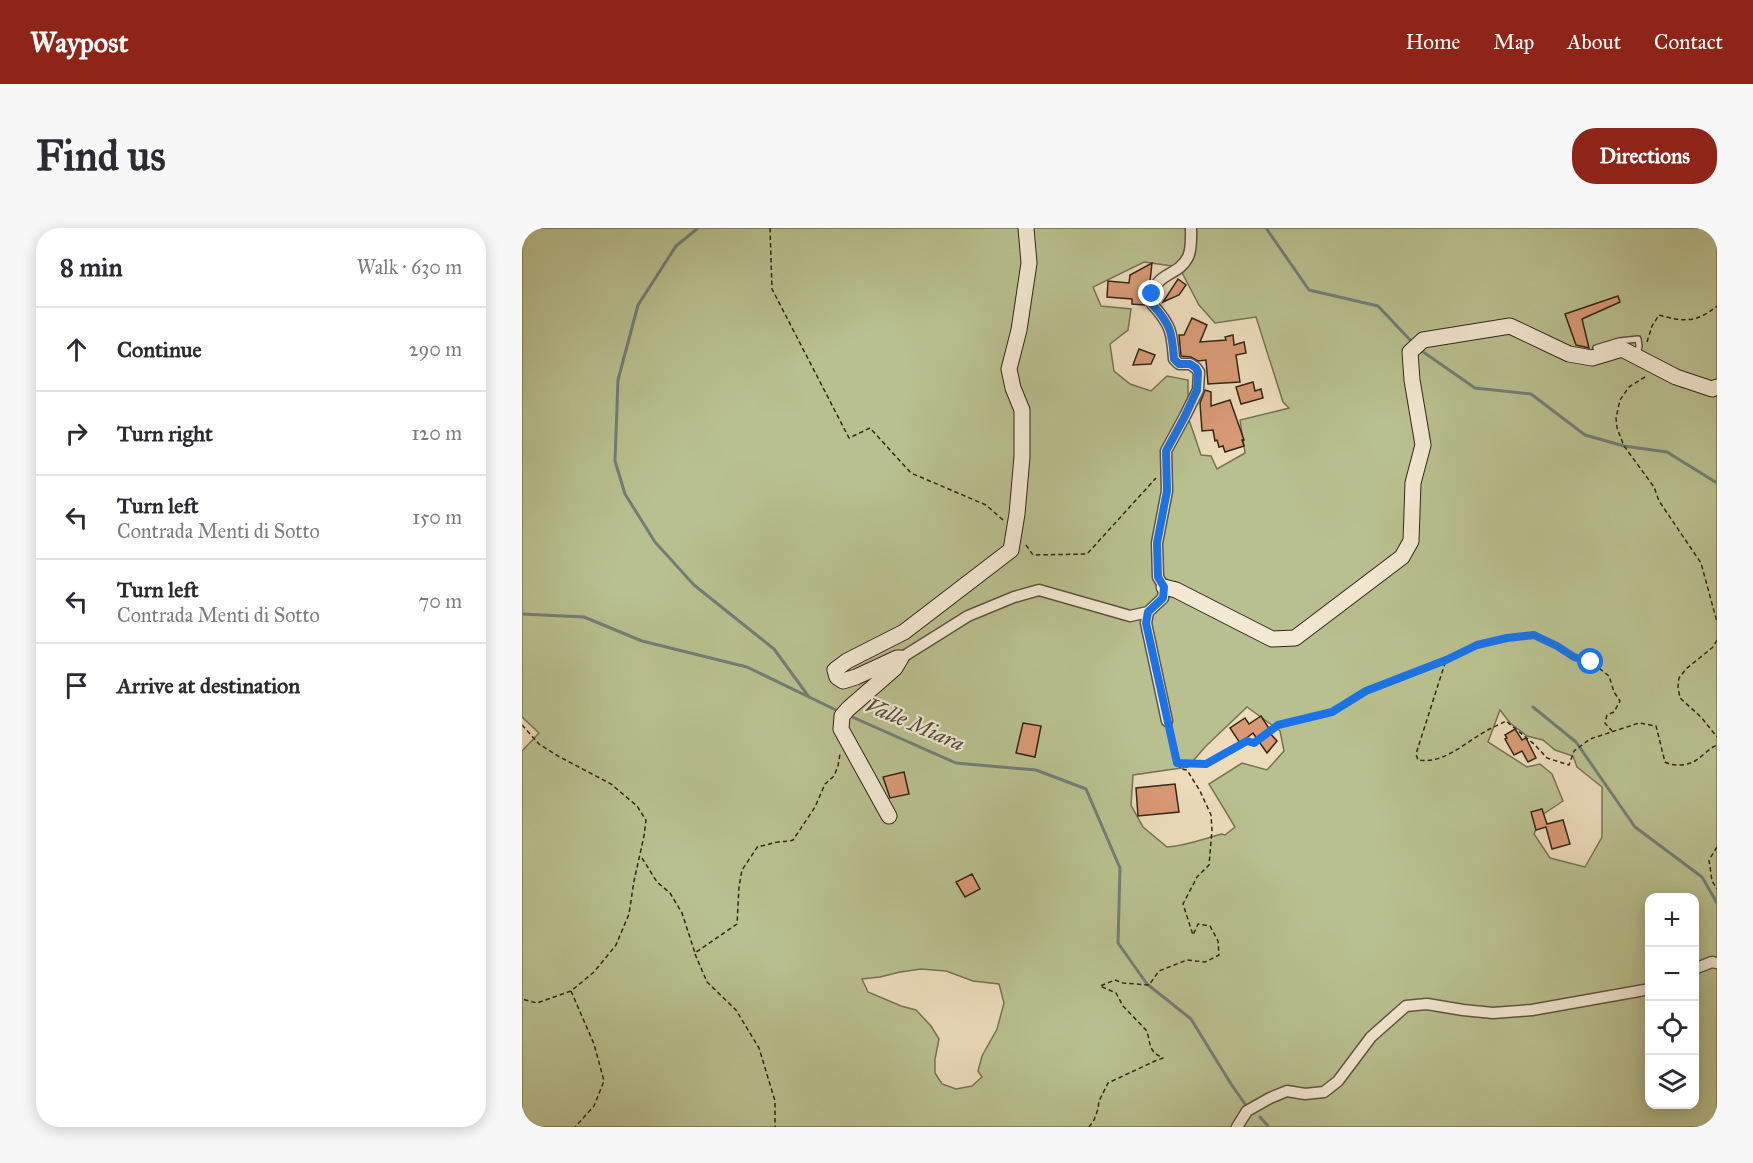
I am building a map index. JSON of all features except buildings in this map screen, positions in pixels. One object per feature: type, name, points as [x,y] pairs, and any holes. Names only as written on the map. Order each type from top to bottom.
[{"type":"street","points":[[1026,228],[1029,263],[1019,330],[1009,369],[1012,388],[1022,410],[1022,457],[1011,550],[904,632],[835,670],[837,677],[843,681],[901,658],[968,616],[1014,597],[1039,590],[1130,616],[1148,612],[1163,598],[1164,587],[1158,577],[1157,543],[1167,491],[1166,451],[1197,390],[1198,372],[1190,364],[1179,364],[1174,359],[1172,333],[1164,317],[1152,304],[1152,294],[1156,284],[1184,262],[1191,242],[1191,228]]},
{"type":"street","points":[[1164,587],[1176,590],[1272,639],[1295,638],[1402,557],[1411,542],[1413,483],[1424,445],[1412,380],[1416,347],[1424,340],[1510,326],[1569,354],[1592,358],[1622,349],[1677,376],[1712,389],[1717,387]]},
{"type":"street","points":[[1148,612],[1146,623],[1167,721]]},
{"type":"street","points":[[889,816],[841,729],[845,713],[896,668],[901,658]]},
{"type":"street","points":[[1699,967],[1712,962],[1717,963]]},
{"type":"street","points":[[1237,1127],[1247,1111],[1287,1091],[1305,1094],[1324,1092],[1338,1081],[1371,1037],[1406,1006],[1427,1004],[1464,1010],[1503,1012],[1575,1004],[1645,990]]},
{"type":"lane","points":[[1596,348],[1618,341],[1638,339],[1639,358]]},
{"type":"path","points":[[770,228],[772,289],[849,438],[870,429],[911,473],[986,505],[1015,530],[1033,555],[1087,554],[1167,466]]},
{"type":"path","points":[[1639,358],[1659,315],[1679,321],[1696,319],[1711,312],[1717,306]]},
{"type":"path","points":[[1659,368],[1629,387],[1620,400],[1616,418],[1617,428],[1624,446],[1654,487],[1659,501],[1701,563],[1717,622]]},
{"type":"path","points":[[1177,763],[1206,764],[1247,741],[1254,743],[1278,725],[1332,712],[1366,691],[1446,660],[1477,645],[1534,635],[1574,657],[1591,662],[1609,676],[1614,692],[1620,701],[1614,712],[1607,715],[1605,723],[1612,731]]},
{"type":"path","points":[[1717,640],[1713,647],[1686,669],[1679,678],[1678,687],[1680,698],[1701,717],[1717,737]]},
{"type":"path","points":[[1446,660],[1416,754],[1418,760],[1428,762],[1448,755],[1506,721],[1547,758],[1569,765],[1574,751],[1590,739],[1639,723],[1656,726],[1665,762],[1671,766],[1693,762],[1717,745]]},
{"type":"path","points":[[1089,1127],[1094,1120],[1099,1101],[1108,1083],[1163,1058],[1156,1055],[1148,1043],[1146,1030],[1123,1006],[1116,993],[1100,986],[1115,980],[1123,983],[1149,985],[1159,971],[1187,960],[1205,962],[1219,956],[1218,941],[1209,926],[1198,924],[1192,934],[1183,903],[1197,877],[1209,865],[1211,815],[1187,770],[1180,769],[1175,759],[1167,721]]},
{"type":"path","points":[[522,999],[537,1003],[571,991],[594,972],[616,945],[629,914],[641,856],[645,820],[638,806],[611,784],[539,744],[523,727]]},
{"type":"path","points":[[695,953],[736,924],[742,870],[758,846],[794,840],[815,807],[825,784],[834,777],[840,748],[847,740]]},
{"type":"path","points":[[1717,847],[1709,860],[1712,881],[1717,889]]},
{"type":"path","points":[[641,856],[657,882],[670,893],[681,913],[707,982],[736,1010],[759,1048],[775,1101],[775,1127]]},
{"type":"path","points":[[571,991],[594,1044],[604,1081],[594,1106],[575,1127]]},
{"type":"green space","points":[[522,228],[1717,228],[1717,1127],[522,1127],[522,751],[539,733],[522,717]],"holes":[[[1144,262],[1179,267],[1199,305],[1215,323],[1256,317],[1283,402],[1289,408],[1240,420],[1245,453],[1217,469],[1211,456],[1201,455],[1188,417],[1188,380],[1167,376],[1151,391],[1130,384],[1114,371],[1110,344],[1128,330],[1131,309],[1101,306],[1093,287]],[[1247,707],[1280,731],[1284,751],[1267,770],[1242,763],[1209,784],[1235,827],[1225,835],[1167,847],[1143,827],[1131,805],[1133,775],[1188,767],[1205,747]],[[1500,710],[1510,723],[1527,736],[1543,740],[1555,750],[1573,756],[1577,767],[1602,787],[1602,837],[1585,867],[1550,858],[1534,834],[1542,815],[1563,801],[1552,774],[1540,764],[1527,767],[1488,742]],[[921,969],[946,971],[973,981],[999,984],[1004,1003],[997,1029],[982,1056],[978,1071],[982,1077],[972,1086],[956,1089],[942,1084],[935,1073],[939,1039],[931,1026],[916,1010],[868,992],[862,979]]]},
{"type":"waterway","points":[[698,228],[676,246],[638,305],[618,380],[615,461],[625,494],[655,542],[694,585],[774,649],[809,697]]},
{"type":"waterway","points":[[1266,228],[1309,290],[1378,306],[1412,342]]},
{"type":"waterway","points":[[1419,349],[1475,388],[1531,394],[1585,435],[1624,446],[1667,452],[1717,483]]},
{"type":"waterway","name":"Valle Miara","points":[[522,614],[584,617],[642,641],[747,667],[838,711]]},
{"type":"waterway","points":[[1533,707],[1576,742],[1635,827],[1702,877],[1717,903]]},
{"type":"waterway","name":"Valle Miara","points":[[850,716],[956,763],[1036,770],[1086,789],[1120,868],[1118,943],[1147,984],[1191,1019],[1245,1104]]},
{"type":"waterway","name":"Valle Miara","points":[[1260,1117],[1269,1127]]},
{"type":"route","points":[[1152,294],[1152,304],[1164,317],[1172,333],[1174,359],[1179,364],[1190,364],[1198,372],[1197,390],[1166,451],[1167,491],[1157,543],[1158,577],[1164,587],[1163,598],[1148,612],[1146,623],[1177,763],[1206,764],[1247,741],[1254,743],[1278,725],[1332,712],[1366,691],[1446,660],[1477,645],[1534,635],[1574,657],[1591,662]]}]
